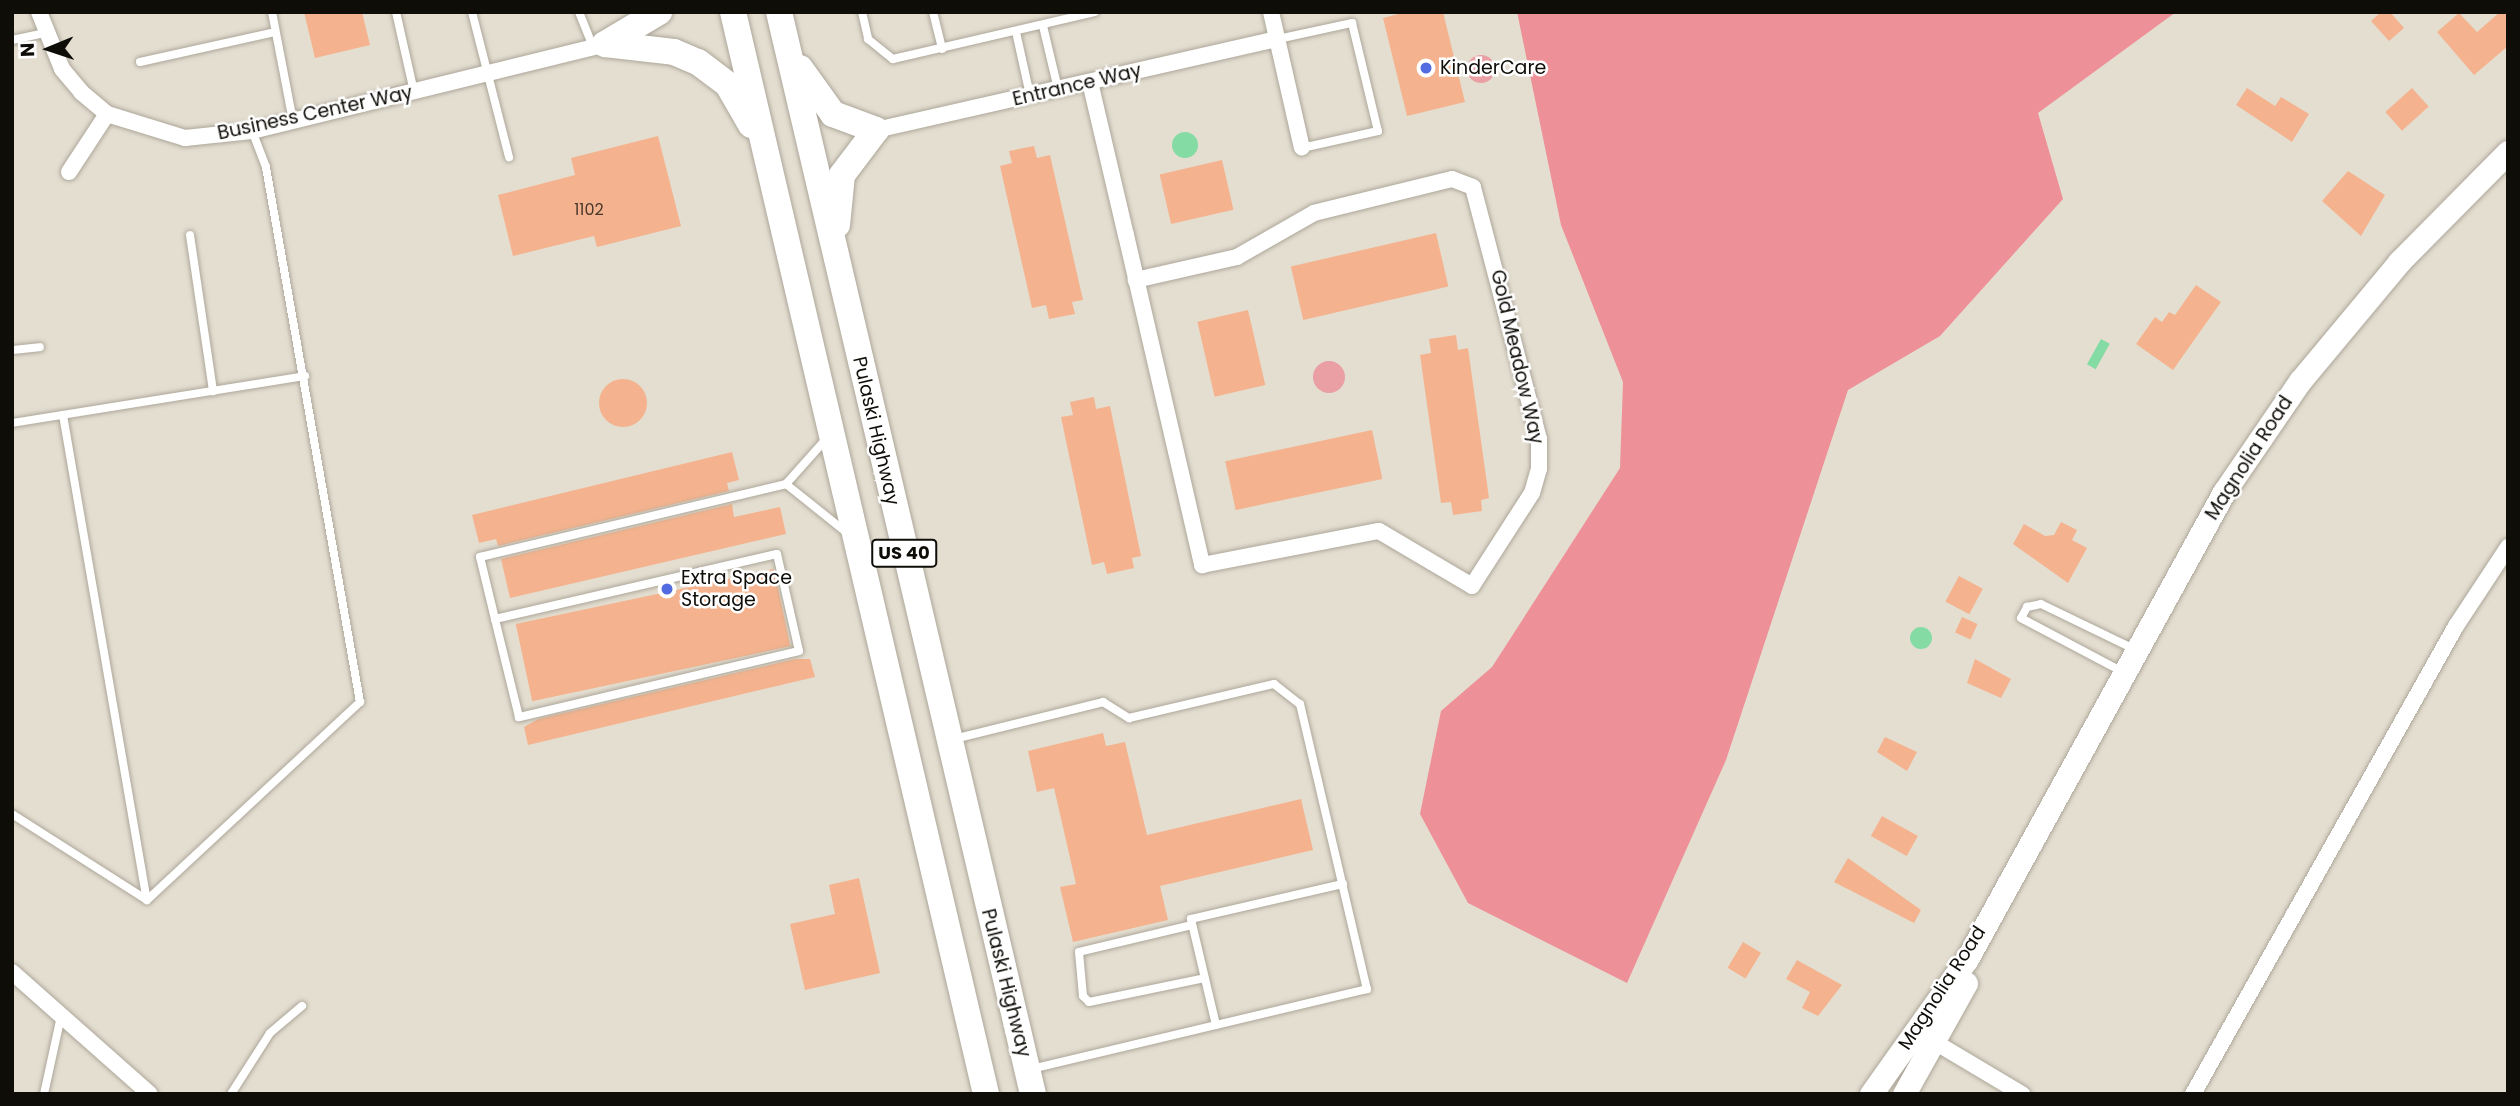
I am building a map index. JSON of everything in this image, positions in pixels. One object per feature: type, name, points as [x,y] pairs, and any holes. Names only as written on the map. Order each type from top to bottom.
[{"type":"highway","points":[[599,46],[659,12]]},
{"type":"highway","name":"US 40","points":[[733,12],[986,1094]]},
{"type":"highway","name":"Pulaski Highway","points":[[779,12],[947,741],[1030,1082]]},
{"type":"highway","points":[[786,41],[833,114],[876,130],[842,175],[836,255]]},
{"type":"highway","points":[[599,46],[674,52],[719,76],[765,147]]},
{"type":"main road","name":"Magnolia Road","points":[[1871,1094],[1967,959],[2121,671],[2224,492],[2300,381],[2399,262],[2508,152]]},
{"type":"main road","name":"Magnolia Road","points":[[1904,1094],[1993,935],[2048,806]]},
{"type":"street","name":"Business Center Way","points":[[39,12],[45,33],[62,69],[107,114],[185,138],[252,131],[599,46]]},
{"type":"street","points":[[1272,12],[1302,148]]},
{"type":"street","name":"Entrance Way","points":[[876,130],[1278,39]]},
{"type":"street","name":"Gold Meadow Way","points":[[1090,82],[1202,565],[1379,531],[1472,586],[1532,493],[1539,469],[1539,439],[1473,187],[1452,178],[1314,213],[1237,257],[1136,280]]},
{"type":"street","points":[[69,172],[107,114]]},
{"type":"street","points":[[2193,1094],[2456,626],[2508,547]]},
{"type":"street","points":[[12,972],[140,1091]]},
{"type":"street","points":[[1933,1041],[2022,1094]]},
{"type":"lane","points":[[271,12],[293,121]]},
{"type":"lane","points":[[396,12],[414,92]]},
{"type":"lane","points":[[472,12],[509,157]]},
{"type":"lane","points":[[579,12],[599,46]]},
{"type":"lane","points":[[862,12],[868,39],[881,54],[894,59],[1095,12]]},
{"type":"lane","points":[[933,12],[942,49]]},
{"type":"lane","points":[[1278,39],[1352,23],[1378,131],[1302,148]]},
{"type":"lane","points":[[1043,26],[1058,89]]},
{"type":"lane","points":[[140,62],[275,32]]},
{"type":"lane","points":[[1016,32],[1030,95]]},
{"type":"lane","points":[[12,40],[45,33]]},
{"type":"lane","points":[[147,900],[360,702],[305,376],[266,167],[252,131]]},
{"type":"lane","points":[[190,235],[214,391]]},
{"type":"lane","points":[[12,349],[40,347]]},
{"type":"lane","points":[[12,422],[305,376]]},
{"type":"lane","points":[[63,415],[147,900]]},
{"type":"lane","points":[[495,619],[777,554],[799,651],[519,717],[495,619],[480,557],[786,484],[831,433]]},
{"type":"lane","points":[[786,484],[825,510],[857,544]]},
{"type":"lane","points":[[2121,671],[2021,618],[2027,607],[2041,604],[2134,649]]},
{"type":"lane","points":[[947,741],[1103,702],[1129,718],[1274,684],[1300,704],[1367,989],[1216,1025],[1030,1082]]},
{"type":"lane","points":[[12,814],[147,900]]},
{"type":"lane","points":[[1216,1025],[1191,919],[1343,884]]},
{"type":"lane","points":[[1192,925],[1079,952],[1083,996],[1089,1002],[1205,978]]},
{"type":"lane","points":[[231,1094],[270,1033],[302,1006]]},
{"type":"lane","points":[[44,1094],[61,1016]]},
{"type":"shaded area","points":[[1517,12],[2176,12],[2038,113],[2063,199],[1940,336],[1848,390],[1726,760],[1627,983],[1468,903],[1420,814],[1441,711],[1492,667],[1620,468],[1623,382],[1561,225]]},
{"type":"shaded area","points":[[1481,55],[1491,59],[1495,69],[1491,79],[1481,83],[1471,79],[1467,69],[1471,59]]},
{"type":"shaded area","points":[[1185,132],[1194,136],[1198,145],[1194,154],[1185,158],[1176,154],[1172,145],[1176,136]]},
{"type":"shaded area","points":[[2101,339],[2110,344],[2096,369],[2087,364]]},
{"type":"shaded area","points":[[1329,361],[1340,366],[1345,377],[1340,388],[1329,393],[1318,388],[1313,377],[1318,366]]},
{"type":"shaded area","points":[[1921,627],[1929,630],[1932,638],[1929,646],[1921,649],[1913,646],[1910,638],[1913,630]]},
{"type":"building","points":[[304,12],[362,12],[370,45],[315,58]]},
{"type":"building","name":"KinderCare","points":[[1406,12],[1443,12],[1465,102],[1407,116],[1383,18]]},
{"type":"building","points":[[2381,12],[2390,12],[2404,28],[2389,41],[2371,21]]},
{"type":"building","points":[[2500,12],[2508,12],[2508,46],[2474,75],[2437,32],[2459,13],[2477,32]]},
{"type":"building","points":[[2247,88],[2275,106],[2281,97],[2309,114],[2292,142],[2236,105]]},
{"type":"building","points":[[2412,88],[2429,107],[2402,131],[2385,112]]},
{"type":"building","points":[[658,136],[681,226],[597,247],[594,236],[513,256],[498,195],[575,175],[571,158]]},
{"type":"building","points":[[1034,146],[1037,158],[1050,155],[1083,300],[1072,302],[1075,314],[1049,319],[1046,305],[1032,308],[1000,166],[1012,163],[1009,151]]},
{"type":"building","points":[[1222,160],[1233,210],[1171,224],[1160,174]]},
{"type":"building","points":[[2348,171],[2385,195],[2361,236],[2322,201]]},
{"type":"building","points":[[1436,233],[1448,287],[1303,320],[1291,267]]},
{"type":"building","points":[[2196,285],[2221,302],[2173,370],[2136,344],[2155,317],[2162,322],[2169,312],[2175,315]]},
{"type":"building","points":[[1248,310],[1265,385],[1215,397],[1197,322]]},
{"type":"building","points":[[1456,335],[1458,350],[1468,348],[1489,498],[1481,500],[1482,511],[1453,515],[1451,502],[1441,503],[1420,355],[1431,353],[1429,339]]},
{"type":"building","points":[[623,379],[632,380],[640,386],[646,394],[646,412],[640,420],[632,426],[623,427],[614,426],[606,420],[600,412],[599,403],[600,394],[606,386],[614,380]]},
{"type":"building","points":[[1094,397],[1096,409],[1110,406],[1141,556],[1132,558],[1134,568],[1107,574],[1104,562],[1092,565],[1061,417],[1073,415],[1070,402]]},
{"type":"building","points":[[1372,430],[1382,479],[1236,510],[1225,461]]},
{"type":"building","points":[[732,452],[739,480],[727,483],[729,491],[498,546],[496,539],[479,543],[472,515]]},
{"type":"building","points":[[732,504],[734,517],[780,507],[786,534],[510,598],[501,559]]},
{"type":"building","points":[[2061,522],[2077,530],[2072,540],[2087,548],[2068,583],[2013,544],[2024,524],[2045,536],[2054,535]]},
{"type":"building","points":[[774,569],[790,646],[532,701],[516,624]]},
{"type":"building","points":[[1959,576],[1983,589],[1969,614],[1945,602]]},
{"type":"building","points":[[1962,617],[1978,624],[1971,639],[1955,633]]},
{"type":"building","points":[[795,659],[810,659],[815,677],[528,745],[524,727],[538,719]]},
{"type":"building","points":[[1975,659],[2011,679],[2001,698],[1967,683]]},
{"type":"building","points":[[1103,733],[1106,746],[1125,742],[1147,835],[1301,799],[1313,850],[1160,886],[1168,920],[1073,942],[1060,887],[1076,884],[1054,788],[1037,792],[1028,751]]},
{"type":"building","points":[[1885,737],[1917,752],[1907,771],[1877,752]]},
{"type":"building","points":[[1882,816],[1918,836],[1907,856],[1871,836]]},
{"type":"building","points":[[1848,858],[1921,910],[1914,923],[1834,882]]},
{"type":"building","points":[[859,878],[880,973],[805,990],[790,924],[835,914],[829,885]]},
{"type":"building","points":[[1743,942],[1761,953],[1746,979],[1728,968]]},
{"type":"building","points":[[1797,960],[1842,985],[1818,1016],[1802,1008],[1810,992],[1786,979]]},
{"type":"place","name":"KinderCare","points":[[1426,68]]},
{"type":"place","name":"Extra Space Storage","points":[[667,589]]}]
